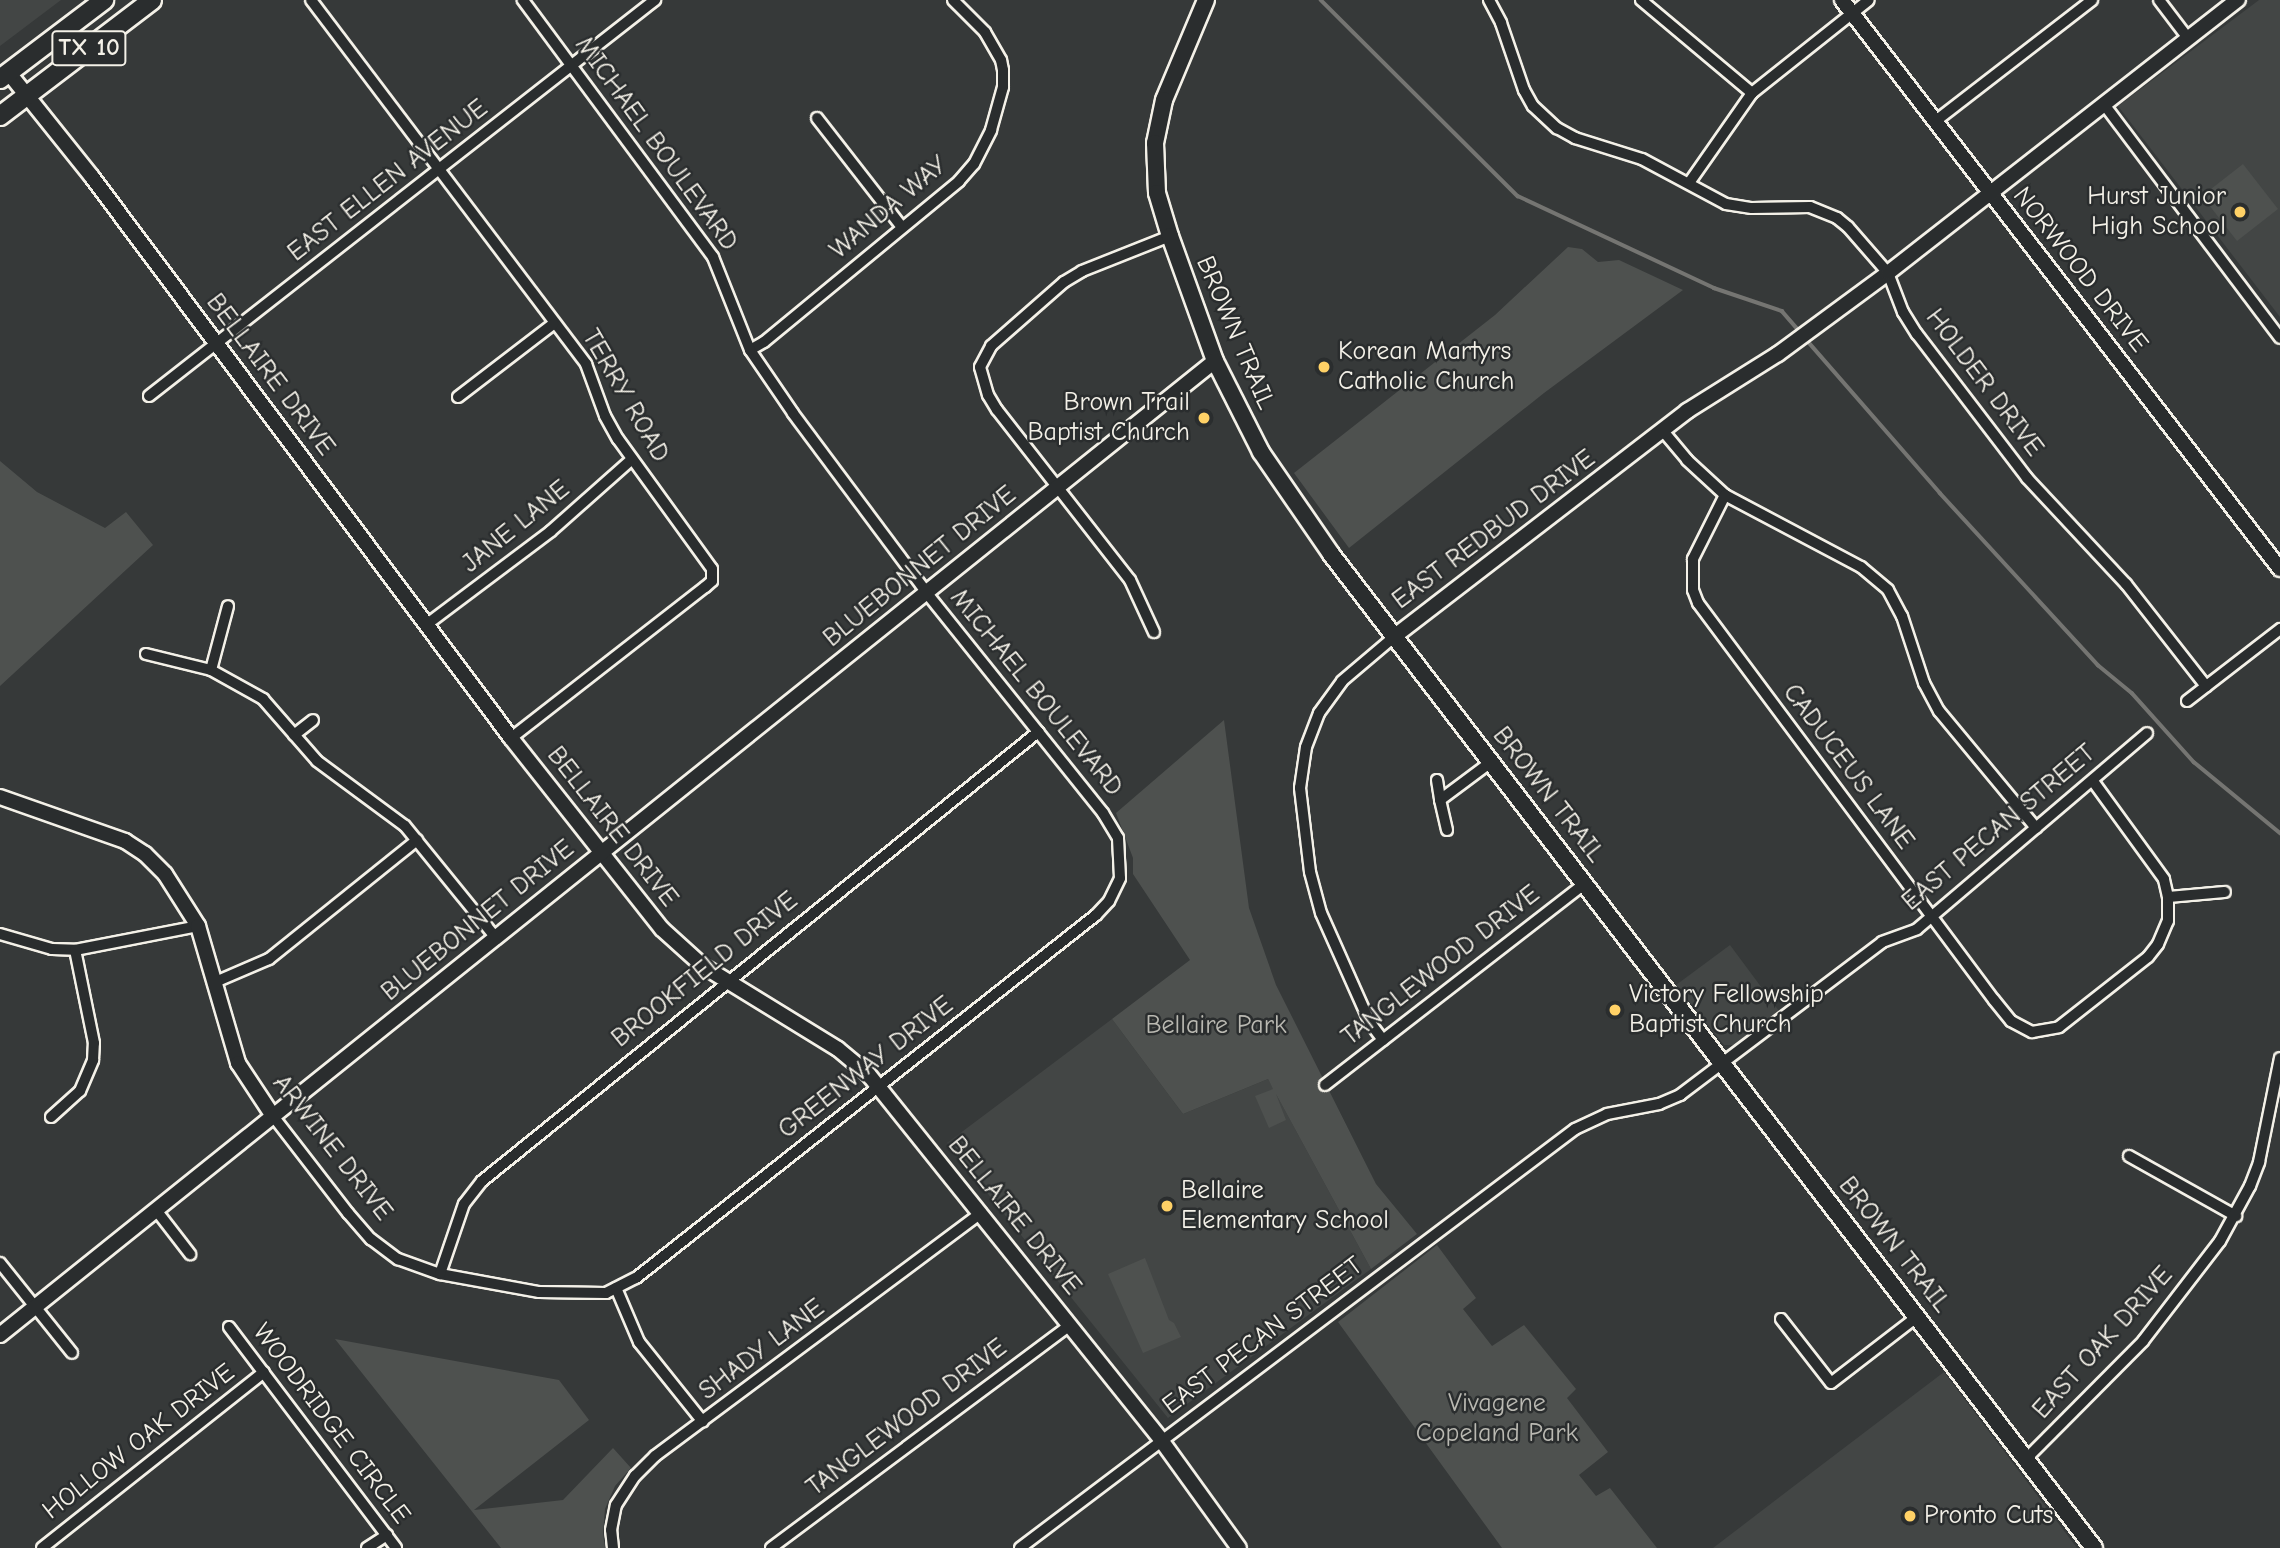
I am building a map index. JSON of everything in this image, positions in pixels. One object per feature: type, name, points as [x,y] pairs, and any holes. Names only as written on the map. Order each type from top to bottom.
[{"type":"main road","name":"TX 10","points":[[4,76],[104,0]]},
{"type":"main road","name":"TX 10","points":[[0,116],[152,0]]},
{"type":"main road","name":"BROWN TRAIL","points":[[1206,0],[1164,100],[1157,126],[1157,193],[1215,361],[1261,452],[1286,492],[1395,636],[2094,1548]]},
{"type":"street","name":"TERRY ROAD","points":[[312,0],[553,324],[586,364],[605,416],[632,459],[712,569],[712,581],[511,738]]},
{"type":"street","name":"MICHAEL BOULEVARD","points":[[523,0],[713,257],[750,350],[927,593],[1112,826],[1121,851],[1121,867]]},
{"type":"street","name":"EAST ELLEN AVENUE","points":[[149,396],[655,0]]},
{"type":"street","name":"WANDA WAY","points":[[750,350],[902,227],[974,164],[991,130],[1003,88],[1001,60],[985,32],[953,0]]},
{"type":"street","name":"HOLDER DRIVE","points":[[1489,0],[1501,23],[1524,90],[1544,119],[1575,138],[1642,159],[1726,204],[1752,208],[1795,205],[1821,211],[1849,227],[1888,273],[1903,312],[1917,334],[2019,467],[2060,517],[2133,592],[2206,686]]},
{"type":"street","points":[[1641,0],[1752,93]]},
{"type":"street","name":"NORWOOD DRIVE","points":[[1842,0],[2280,569]]},
{"type":"street","points":[[1689,183],[1752,93],[1869,0]]},
{"type":"street","points":[[1937,121],[2092,0]]},
{"type":"street","points":[[2159,0],[2188,38]]},
{"type":"street","name":"EAST REDBUD DRIVE","points":[[1383,1040],[1370,1023],[1321,913],[1310,872],[1300,788],[1306,747],[1328,699],[1358,665],[1663,430],[1713,393],[1793,343],[1888,273],[2238,0]]},
{"type":"street","name":"BELLAIRE DRIVE","points":[[4,76],[27,95],[511,738],[675,944],[728,981],[846,1054],[879,1087],[1161,1440],[1238,1548]]},
{"type":"street","points":[[2103,103],[2280,338]]},
{"type":"street","points":[[817,118],[902,227]]},
{"type":"street","points":[[1154,632],[1130,580],[988,395],[980,375],[982,361],[1004,333],[1064,282],[1082,271],[1170,236]]},
{"type":"street","points":[[458,397],[553,324]]},
{"type":"street","name":"BLUEBONNET DRIVE","points":[[0,1335],[1215,361]]},
{"type":"street","points":[[1663,430],[1686,460],[1724,495],[1861,567],[1888,590],[1902,616],[1924,683],[1939,711],[2036,828]]},
{"type":"street","name":"JANE LANE","points":[[426,625],[551,531],[632,459]]},
{"type":"street","name":"CADUCEUS LANE","points":[[1724,495],[1693,559],[1693,590],[1698,603],[1864,822],[1931,918],[2011,1021],[2032,1032],[2045,1032],[2059,1027],[2148,957],[2164,932],[2168,897],[2156,865],[2092,780]]},
{"type":"street","points":[[211,670],[228,606]]},
{"type":"street","points":[[2187,701],[2280,629]]},
{"type":"street","points":[[146,654],[211,670],[262,699],[317,761],[392,815],[417,840],[496,938]]},
{"type":"street","points":[[294,735],[313,720]]},
{"type":"street","name":"BROOKFIELD DRIVE","points":[[440,1274],[459,1216],[482,1181],[1038,732]]},
{"type":"street","name":"EAST PECAN STREET","points":[[1020,1548],[1575,1129],[1607,1114],[1670,1101],[1882,942],[1917,929],[2147,733]]},
{"type":"street","points":[[1440,800],[1491,762]]},
{"type":"street","points":[[1437,780],[1447,830]]},
{"type":"street","name":"ARWINE DRIVE","points":[[0,797],[125,841],[145,854],[165,874],[198,926],[237,1063],[273,1116],[371,1238],[398,1259],[440,1274],[539,1292],[586,1294],[606,1293],[617,1289]]},
{"type":"street","points":[[213,982],[269,960],[417,840]]},
{"type":"street","name":"GREENWAY DRIVE","points":[[617,1289],[636,1278],[1096,915],[1116,891],[1121,867]]},
{"type":"street","name":"TANGLEWOOD DRIVE","points":[[1325,1085],[1585,883]]},
{"type":"street","points":[[2168,897],[2225,892]]},
{"type":"street","points":[[0,934],[52,950],[75,950],[198,926]]},
{"type":"street","points":[[51,1117],[80,1091],[93,1059],[94,1043],[75,950]]},
{"type":"street","name":"EAST OAK DRIVE","points":[[2026,1460],[2094,1393],[2169,1311],[2236,1216],[2259,1162],[2280,1058]]},
{"type":"street","points":[[2129,1156],[2236,1216]]},
{"type":"street","points":[[156,1210],[190,1254]]},
{"type":"street","name":"SHADY LANE","points":[[613,1548],[612,1519],[622,1493],[655,1456],[981,1213]]},
{"type":"street","points":[[0,1263],[72,1353]]},
{"type":"street","points":[[617,1289],[639,1342],[703,1422]]},
{"type":"street","points":[[1780,1319],[1831,1382],[1918,1316]]},
{"type":"street","name":"TANGLEWOOD DRIVE","points":[[771,1548],[1070,1325]]},
{"type":"street","name":"WOODRIDGE CIRCLE","points":[[229,1327],[396,1548]]},
{"type":"street","name":"HOLLOW OAK DRIVE","points":[[42,1548],[264,1372]]},
{"type":"street","points":[[366,1548],[387,1535]]},
{"type":"shaded area","points":[[0,0],[61,0],[0,46]]},
{"type":"shaded area","name":"Hurst Junior High School","points":[[2259,0],[2280,0],[2280,317],[2118,106]]},
{"type":"shaded area","points":[[1730,945],[1779,1011],[1734,1045],[1724,1045],[1676,985]]},
{"type":"shaded area","name":"Bellaire Elementary School","points":[[1112,1019],[1183,1114],[1268,1079],[1371,1269],[1168,1418],[947,1143]]},
{"type":"shaded area","points":[[1944,1372],[2077,1548],[1713,1548],[1819,1467]]},
{"type":"green space","points":[[2243,164],[2278,209],[2237,241],[2202,196]]},
{"type":"green space","points":[[1568,247],[1582,249],[1598,262],[1619,260],[1683,290],[1544,393],[1349,548],[1294,473],[1495,315]]},
{"type":"green space","points":[[0,461],[37,492],[105,528],[126,512],[153,545],[0,686]]},
{"type":"green space","name":"Bellaire Park","points":[[1224,720],[1249,908],[1276,985],[1376,1184],[1417,1234],[1371,1269],[1276,1094],[1286,1120],[1269,1128],[1255,1096],[1273,1089],[1268,1079],[1183,1114],[1112,1019],[1190,960],[1133,874],[1133,858],[1116,813]]},
{"type":"green space","name":"Vivagene Copeland Park","points":[[1437,1245],[1476,1298],[1463,1309],[1492,1346],[1524,1325],[1576,1389],[1567,1398],[1608,1452],[1579,1475],[1596,1496],[1610,1488],[1657,1548],[1502,1548],[1338,1322]]},
{"type":"green space","points":[[1145,1258],[1169,1320],[1174,1323],[1181,1337],[1143,1353],[1108,1274]]},
{"type":"green space","points":[[335,1339],[559,1380],[589,1420],[474,1510],[563,1500],[613,1448],[631,1468],[615,1486],[605,1509],[605,1548],[501,1548]]},
{"type":"waterway","points":[[1321,0],[1518,196],[1714,288],[1782,311],[1800,332]]},
{"type":"waterway","points":[[1805,338],[1940,493],[2098,665],[2132,693],[2194,762],[2280,833]]},
{"type":"place","name":"Hurst Junior High School","points":[[2240,212]]},
{"type":"place","name":"Korean Martyrs Catholic Church","points":[[1324,367]]},
{"type":"place","name":"Brown Trail Baptist Church","points":[[1204,418]]},
{"type":"place","name":"Victory Fellowship Baptist Church","points":[[1615,1010]]},
{"type":"place","name":"Bellaire Elementary School","points":[[1167,1206]]},
{"type":"place","name":"Pronto Cuts","points":[[1910,1516]]}]
